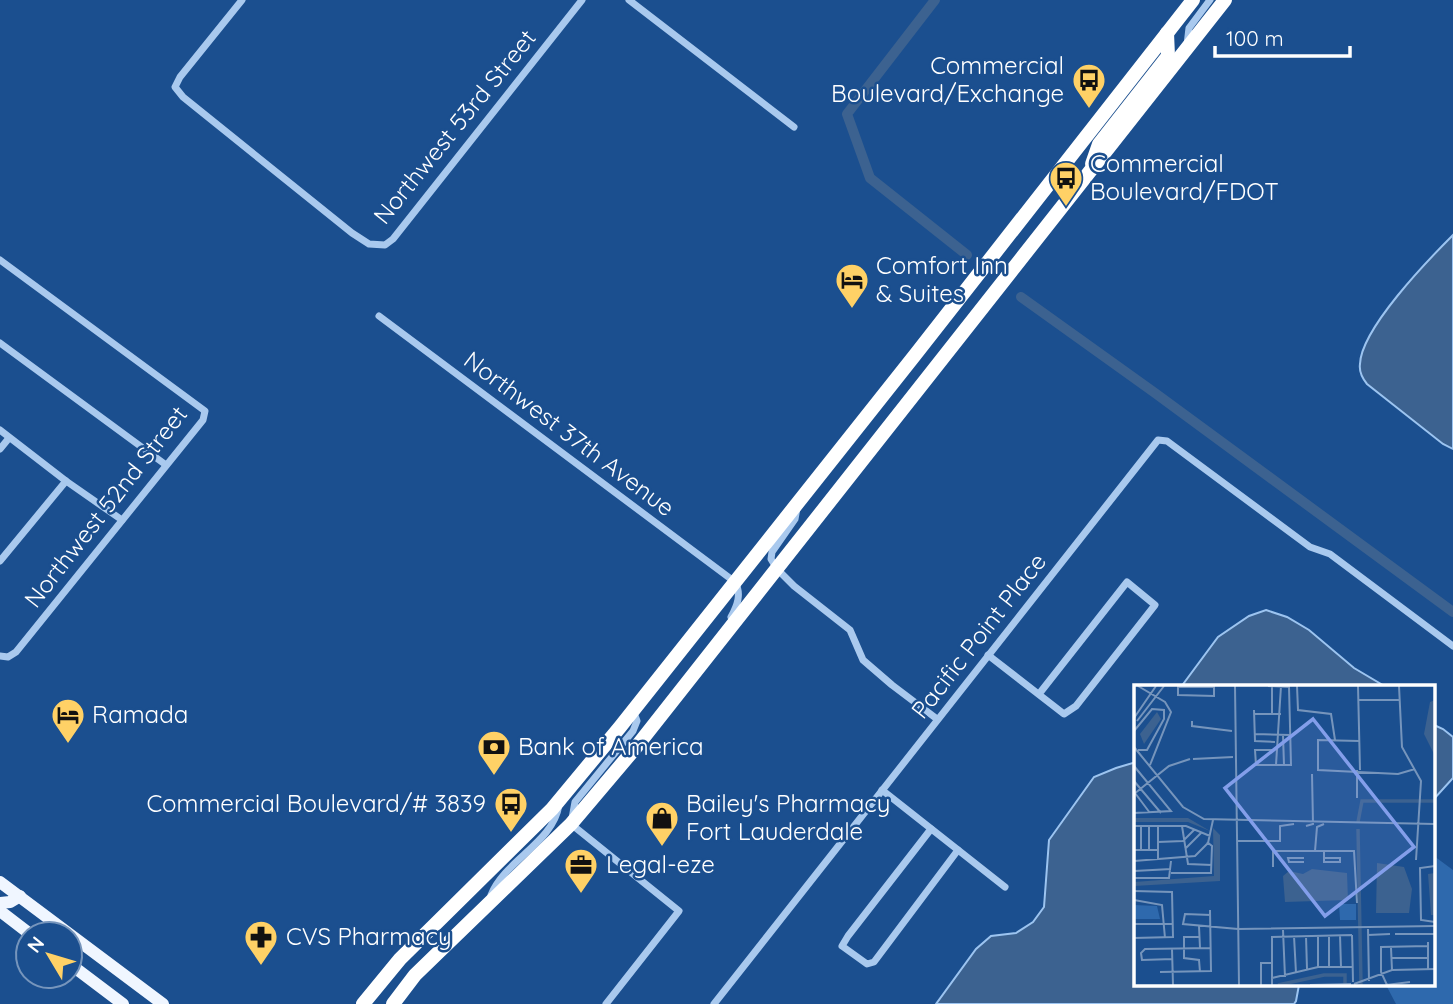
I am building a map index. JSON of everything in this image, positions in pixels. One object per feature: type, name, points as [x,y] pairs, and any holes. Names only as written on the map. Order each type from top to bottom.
[{"type":"highway","points":[[363,1004],[400,959],[560,799],[797,504],[1193,0]]},
{"type":"highway","points":[[393,1004],[415,975],[571,824],[638,746],[1225,0]]},
{"type":"highway","points":[[1088,175],[1099,144],[1168,56],[1167,33]]},
{"type":"main road","points":[[0,882],[163,1004]]},
{"type":"main road","points":[[0,903],[10,902],[20,896]]},
{"type":"main road","points":[[0,911],[14,922]]},
{"type":"main road","points":[[84,975],[123,1004]]},
{"type":"street","name":"Northwest 53rd Street","points":[[242,0],[180,78],[176,87],[183,97],[352,233],[369,244],[384,245],[393,239],[582,0]]},
{"type":"street","points":[[629,0],[794,127]]},
{"type":"street","points":[[1186,51],[1189,28],[1210,0]]},
{"type":"street","name":"Northwest 52nd Street","points":[[0,260],[205,411],[203,420],[16,652],[4,657]]},
{"type":"street","name":"Northwest 37th Avenue","points":[[379,316],[735,582]]},
{"type":"street","points":[[0,343],[166,465]]},
{"type":"street","points":[[0,430],[122,520]]},
{"type":"street","points":[[0,449],[9,438]]},
{"type":"street","name":"Pacific Point Place","points":[[714,1004],[1158,440],[1167,441],[1310,548],[1330,554],[1453,646]]},
{"type":"street","points":[[0,561],[66,481]]},
{"type":"street","points":[[797,504],[795,519],[772,552],[771,559],[777,569],[794,586],[850,630],[863,660],[937,719]]},
{"type":"street","points":[[719,642],[738,602],[739,589],[735,582]]},
{"type":"street","points":[[988,655],[1038,694],[1064,713],[1076,706],[1155,605],[1127,582],[1038,694]]},
{"type":"street","points":[[606,1004],[679,911],[571,824],[575,802],[633,731],[637,721],[633,710]]},
{"type":"street","points":[[882,790],[1005,887]]},
{"type":"street","points":[[494,900],[491,895],[493,888],[554,823],[560,799]]},
{"type":"street","points":[[932,829],[842,946],[867,964],[874,962],[958,850]]},
{"type":"shaded area","points":[[1453,235],[1453,449],[1367,384],[1360,367],[1363,349],[1383,314]]},
{"type":"shaded area","points":[[1266,610],[1287,617],[1309,630],[1354,668],[1383,685],[1182,685],[1218,637],[1249,616]]},
{"type":"shaded area","points":[[1436,726],[1453,737],[1453,778],[1436,797]]},
{"type":"shaded area","points":[[1134,763],[1134,986],[1299,986],[1294,1004],[936,1004],[976,949],[991,936],[1016,933],[1033,922],[1044,907],[1049,840],[1094,777]]},
{"type":"shaded area","points":[[1436,857],[1453,870],[1453,1004],[1396,1004],[1387,986],[1436,986]]},
{"type":"waterway","points":[[935,0],[847,114],[870,178],[967,255]]},
{"type":"waterway","points":[[1021,297],[1453,612]]},
{"type":"place","name":"Commercial Boulevard/Exchange","points":[[1089,110]]},
{"type":"place","name":"Commercial Boulevard/FDOT","points":[[1066,208]]},
{"type":"place","name":"Comfort Inn & Suites","points":[[852,310]]},
{"type":"place","name":"Ramada","points":[[68,745]]},
{"type":"place","name":"Bank of America","points":[[494,777]]},
{"type":"place","name":"Commercial Boulevard/# 3839","points":[[511,834]]},
{"type":"place","name":"Bailey's Pharmacy Fort Lauderdale","points":[[662,848]]},
{"type":"place","name":"Legal-eze","points":[[581,895]]},
{"type":"place","name":"CVS Pharmacy","points":[[261,967]]}]
